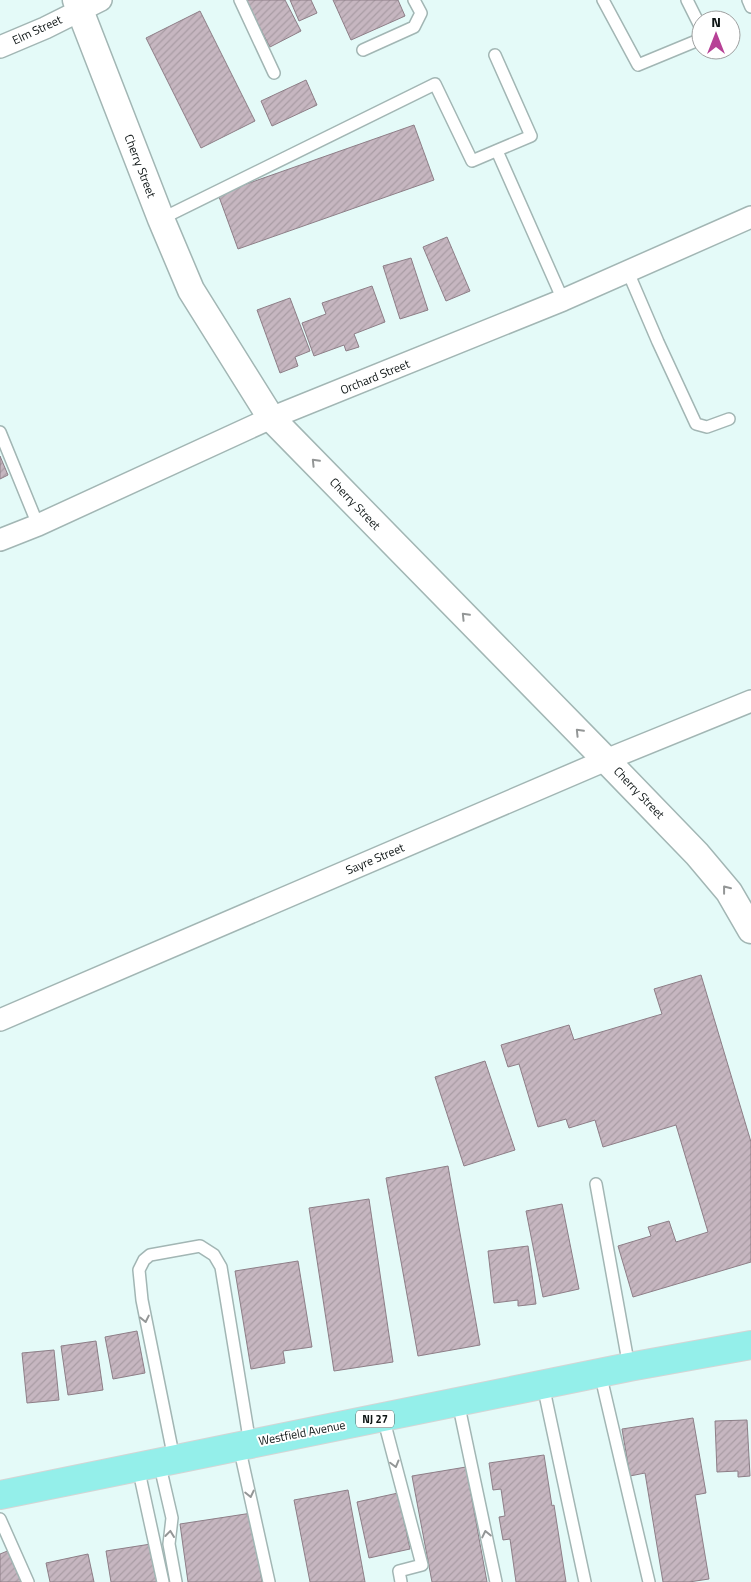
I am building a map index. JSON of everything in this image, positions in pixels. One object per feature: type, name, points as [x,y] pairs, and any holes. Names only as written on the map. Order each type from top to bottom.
[{"type":"main road","name":"Westfield Avenue","points":[[0,1494],[629,1367],[751,1345]]},
{"type":"street","name":"Elm Street","points":[[0,48],[45,28],[86,3]]},
{"type":"street","name":"Cherry Street","points":[[86,3],[161,219],[191,290],[272,418],[698,854],[729,892],[751,930]]},
{"type":"street","name":"Orchard Street","points":[[0,540],[38,525],[272,418],[563,300],[751,217]]},
{"type":"street","name":"Sayre Street","points":[[0,1020],[606,760],[751,701]]},
{"type":"lane","points":[[240,0],[274,73]]},
{"type":"lane","points":[[363,50],[414,27],[422,14],[414,0]]},
{"type":"lane","points":[[603,0],[638,65],[691,43]]},
{"type":"lane","points":[[748,0],[751,7]]},
{"type":"lane","points":[[161,219],[435,84],[472,161],[531,136],[495,55]]},
{"type":"lane","points":[[497,151],[563,300]]},
{"type":"lane","points":[[628,272],[696,424],[707,427],[729,419]]},
{"type":"lane","points":[[0,432],[38,525]]},
{"type":"lane","points":[[596,1184],[629,1367]]},
{"type":"lane","points":[[163,1582],[157,1462],[139,1270],[144,1260],[150,1255],[200,1246],[214,1255],[221,1267],[245,1445],[269,1582]]},
{"type":"lane","points":[[600,1373],[649,1582]]},
{"type":"lane","points":[[543,1385],[586,1582]]},
{"type":"lane","points":[[458,1402],[496,1582]]},
{"type":"lane","points":[[383,1417],[422,1565],[399,1571],[401,1582]]},
{"type":"lane","points":[[157,1462],[172,1518],[169,1544],[176,1582]]},
{"type":"lane","points":[[0,1519],[28,1582]]},
{"type":"building","points":[[245,0],[285,0],[301,31],[270,47]]},
{"type":"building","points":[[290,0],[311,0],[317,13],[299,21]]},
{"type":"building","points":[[333,0],[398,0],[405,16],[351,40]]},
{"type":"building","points":[[200,11],[255,121],[201,148],[146,38]]},
{"type":"building","points":[[306,80],[317,105],[272,126],[261,101]]},
{"type":"building","points":[[414,125],[434,180],[238,249],[218,194]]},
{"type":"building","points":[[447,237],[470,291],[446,301],[423,247]]},
{"type":"building","points":[[411,258],[428,310],[400,319],[383,266]]},
{"type":"building","points":[[372,286],[385,322],[354,334],[359,347],[346,351],[344,345],[314,356],[302,323],[326,314],[322,303]]},
{"type":"building","points":[[290,298],[310,351],[295,357],[298,366],[280,373],[257,310]]},
{"type":"building","points":[[0,456],[8,475],[0,479]]},
{"type":"building","points":[[701,975],[751,1142],[751,1262],[633,1297],[618,1246],[651,1236],[648,1227],[669,1221],[676,1242],[708,1232],[676,1125],[603,1147],[595,1120],[569,1128],[566,1119],[538,1127],[519,1064],[508,1067],[501,1045],[569,1025],[574,1040],[662,1014],[654,989]]},
{"type":"building","points":[[485,1061],[515,1150],[464,1166],[435,1077]]},
{"type":"building","points":[[448,1166],[480,1345],[418,1356],[386,1178]]},
{"type":"building","points":[[369,1199],[393,1362],[334,1371],[309,1208]]},
{"type":"building","points":[[562,1204],[579,1289],[543,1297],[526,1211]]},
{"type":"building","points":[[528,1246],[536,1304],[518,1306],[518,1300],[494,1303],[488,1251]]},
{"type":"building","points":[[298,1261],[312,1347],[283,1351],[285,1363],[251,1369],[235,1271]]},
{"type":"building","points":[[137,1331],[145,1373],[113,1379],[105,1337]]},
{"type":"building","points":[[96,1341],[103,1390],[68,1395],[61,1346]]},
{"type":"building","points":[[54,1350],[59,1400],[27,1403],[22,1353]]},
{"type":"building","points":[[693,1418],[706,1493],[695,1495],[709,1579],[689,1582],[663,1582],[645,1473],[630,1476],[622,1429]]},
{"type":"building","points":[[747,1420],[750,1476],[738,1477],[738,1471],[717,1472],[715,1421]]},
{"type":"building","points":[[544,1455],[566,1582],[516,1582],[510,1539],[503,1540],[499,1517],[505,1516],[501,1489],[493,1490],[489,1463]]},
{"type":"building","points":[[466,1467],[487,1582],[432,1582],[412,1476]]},
{"type":"building","points":[[348,1490],[365,1582],[310,1582],[294,1500]]},
{"type":"building","points":[[398,1493],[410,1549],[369,1558],[357,1502]]},
{"type":"building","points":[[252,1513],[262,1582],[188,1582],[180,1524]]},
{"type":"building","points":[[151,1544],[158,1582],[111,1582],[106,1551]]},
{"type":"building","points":[[10,1550],[21,1582],[0,1582],[0,1554]]},
{"type":"building","points":[[88,1554],[94,1582],[50,1582],[46,1563]]}]
